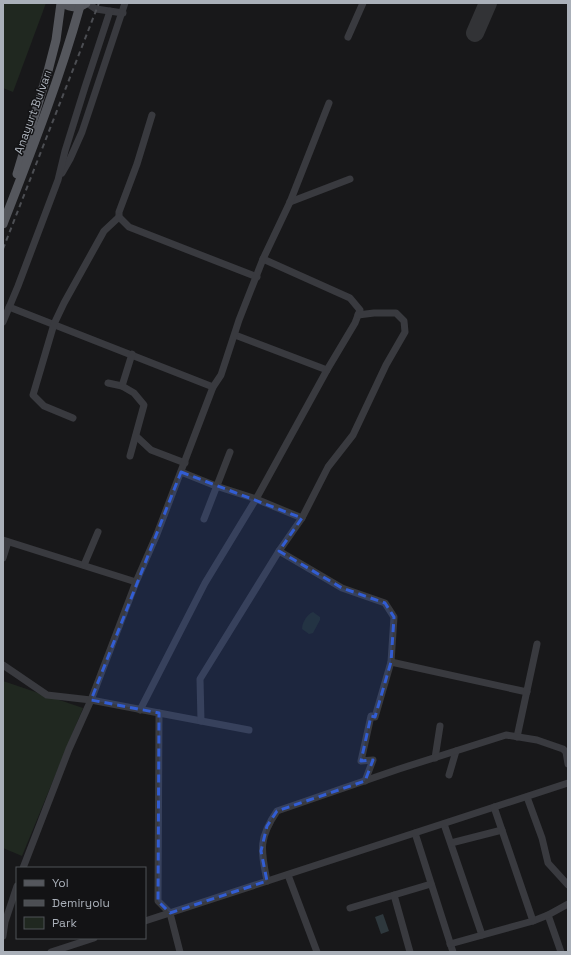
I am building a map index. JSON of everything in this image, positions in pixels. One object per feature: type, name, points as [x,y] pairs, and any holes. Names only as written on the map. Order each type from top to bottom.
[{"type":"main road","points":[[62,3],[69,6],[84,4]]},
{"type":"main road","name":"Anayurt Bulvarı","points":[[3,207],[18,171],[46,79],[56,40],[62,3]]},
{"type":"main road","name":"Anayurt Bulvarı","points":[[3,224],[56,84],[84,4]]},
{"type":"street","points":[[58,180],[70,159],[82,132],[125,3]]},
{"type":"street","points":[[348,37],[363,3]]},
{"type":"street","points":[[84,4],[96,9],[123,12]]},
{"type":"street","points":[[3,322],[58,180],[65,151],[110,11]]},
{"type":"street","points":[[23,867],[66,757],[91,700],[136,582],[158,534],[214,387],[221,374],[239,320],[263,259],[290,202],[329,103]]},
{"type":"street","points":[[152,115],[137,164],[119,212],[120,217],[129,227],[257,277]]},
{"type":"street","points":[[290,202],[350,179]]},
{"type":"street","points":[[73,418],[44,406],[33,395],[54,324],[64,303],[104,231],[120,217]]},
{"type":"street","points":[[140,710],[205,583],[256,499],[327,370],[355,323],[360,310],[350,298],[263,259]]},
{"type":"street","points":[[9,307],[54,324],[85,338],[132,354],[214,387]]},
{"type":"street","points":[[201,721],[200,679],[279,551],[302,518],[328,467],[353,435],[386,365],[405,332],[404,321],[396,313],[358,315]]},
{"type":"street","points":[[235,335],[327,370]]},
{"type":"street","points":[[122,386],[132,354]]},
{"type":"street","points":[[108,383],[122,386],[134,393],[144,405],[130,456]]},
{"type":"street","points":[[136,436],[151,450],[185,463]]},
{"type":"street","points":[[204,519],[230,452]]},
{"type":"street","points":[[181,472],[216,486],[256,499],[302,518]]},
{"type":"street","points":[[84,565],[98,532]]},
{"type":"street","points":[[3,558],[6,541],[136,582]]},
{"type":"street","points":[[279,551],[342,588],[385,603],[394,617],[391,662],[375,716],[371,716],[361,761],[374,760],[365,781]]},
{"type":"street","points":[[517,737],[537,644]]},
{"type":"street","points":[[391,662],[527,692]]},
{"type":"street","points":[[3,665],[47,695],[91,700],[249,730]]},
{"type":"street","points":[[158,713],[158,902],[170,913],[180,952]]},
{"type":"street","points":[[435,758],[440,726]]},
{"type":"street","points":[[267,881],[261,851],[267,826],[277,811],[506,735],[537,740],[563,749],[566,752],[568,764]]},
{"type":"street","points":[[449,775],[456,751]]},
{"type":"street","points":[[146,921],[568,783]]},
{"type":"street","points":[[527,797],[542,838],[548,862],[568,885]]},
{"type":"street","points":[[494,807],[532,920]]},
{"type":"street","points":[[444,824],[482,935]]},
{"type":"street","points":[[451,843],[502,830]]},
{"type":"street","points":[[415,833],[452,952]]},
{"type":"street","points":[[288,875],[317,952]]},
{"type":"street","points":[[350,908],[431,884]]},
{"type":"street","points":[[3,936],[5,922],[16,889]]},
{"type":"street","points":[[394,895],[410,952]]},
{"type":"street","points":[[450,944],[548,916],[568,904]]},
{"type":"street","points":[[548,916],[561,952]]},
{"type":"street","points":[[51,952],[91,939]]},
{"type":"highlighted area","points":[[181,472],[302,518],[279,551],[342,588],[385,603],[394,617],[391,662],[375,717],[371,716],[361,761],[373,760],[365,781],[277,811],[267,826],[261,851],[267,881],[170,913],[158,901],[159,713],[91,700]]},
{"type":"green space","points":[[3,3],[46,3],[13,92],[3,88]]},
{"type":"green space","points":[[313,612],[320,617],[320,620],[313,633],[309,634],[302,629],[302,627],[307,617]]},
{"type":"green space","points":[[3,681],[83,708],[22,856],[3,848]]},
{"type":"shaded area","points":[[383,914],[389,931],[381,934],[375,917]]},
{"type":"taxiway","points":[[475,33],[488,3]]},
{"type":"railway","points":[[3,249],[99,3]]}]
